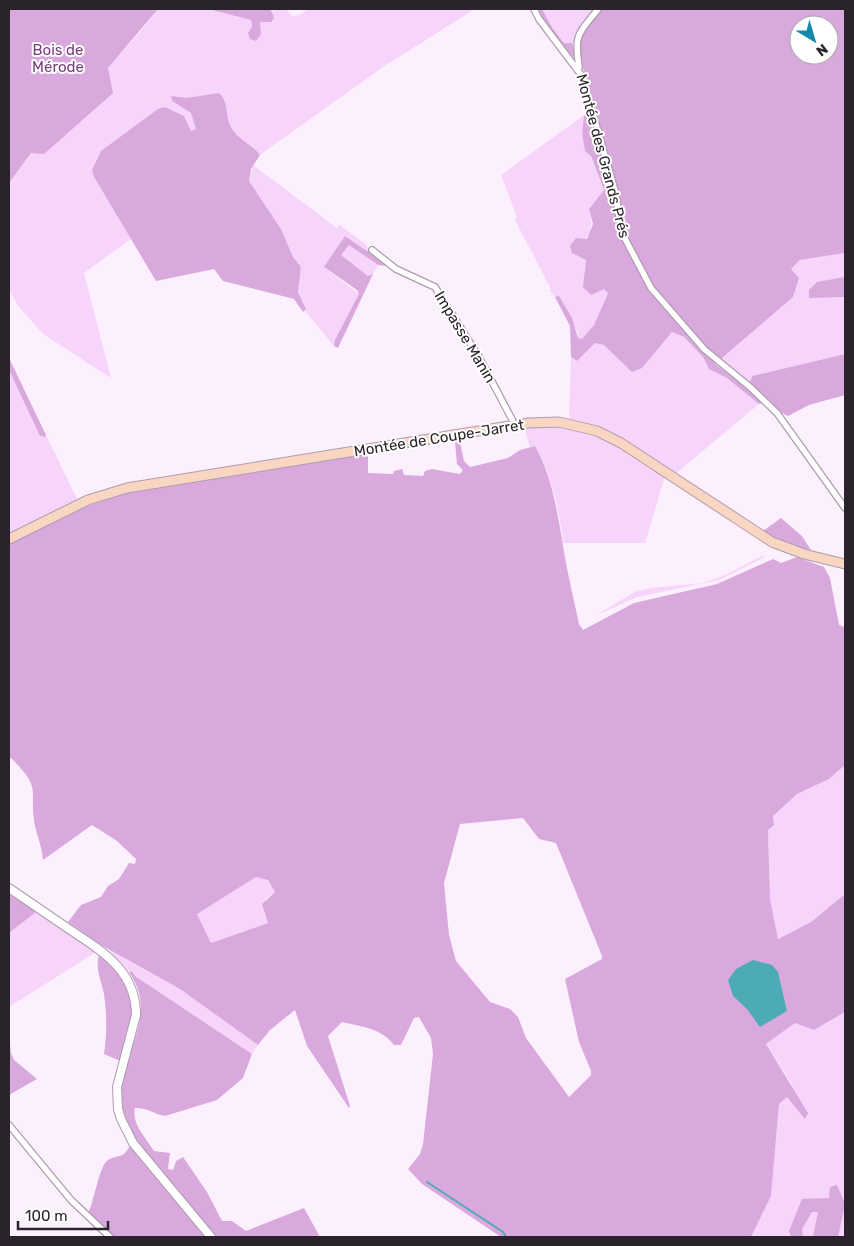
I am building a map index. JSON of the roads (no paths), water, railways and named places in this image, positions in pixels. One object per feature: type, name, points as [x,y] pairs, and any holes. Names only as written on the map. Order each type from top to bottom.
[{"type":"main road","name":"Montée de Coupe-Jarret","points":[[9,539],[88,500],[127,488],[515,425],[559,422],[597,431],[622,443],[772,542],[804,554],[845,564]]},
{"type":"street","name":"Montée des Grands Prés","points":[[534,9],[542,24],[579,69],[615,191],[622,232],[643,274],[665,306],[704,349],[750,387],[781,417],[845,508]]},
{"type":"street","points":[[579,69],[576,43],[580,33],[598,9]]},
{"type":"street","name":"Impasse Manin","points":[[372,250],[396,269],[435,286],[479,357],[511,414],[515,425]]},
{"type":"street","points":[[9,888],[106,954],[127,978],[136,1004],[136,1015],[117,1087],[118,1109],[121,1120],[134,1143],[211,1237]]},
{"type":"street","points":[[9,1126],[71,1200],[110,1237]]},
{"type":"water","points":[[753,960],[772,965],[778,972],[787,1011],[760,1027],[747,1009],[733,996],[728,980],[736,969]]},
{"type":"waterway","points":[[427,1182],[503,1232],[506,1237]]},
{"type":"park label","name":"Bois de Mérode","points":[[58,58]]}]
